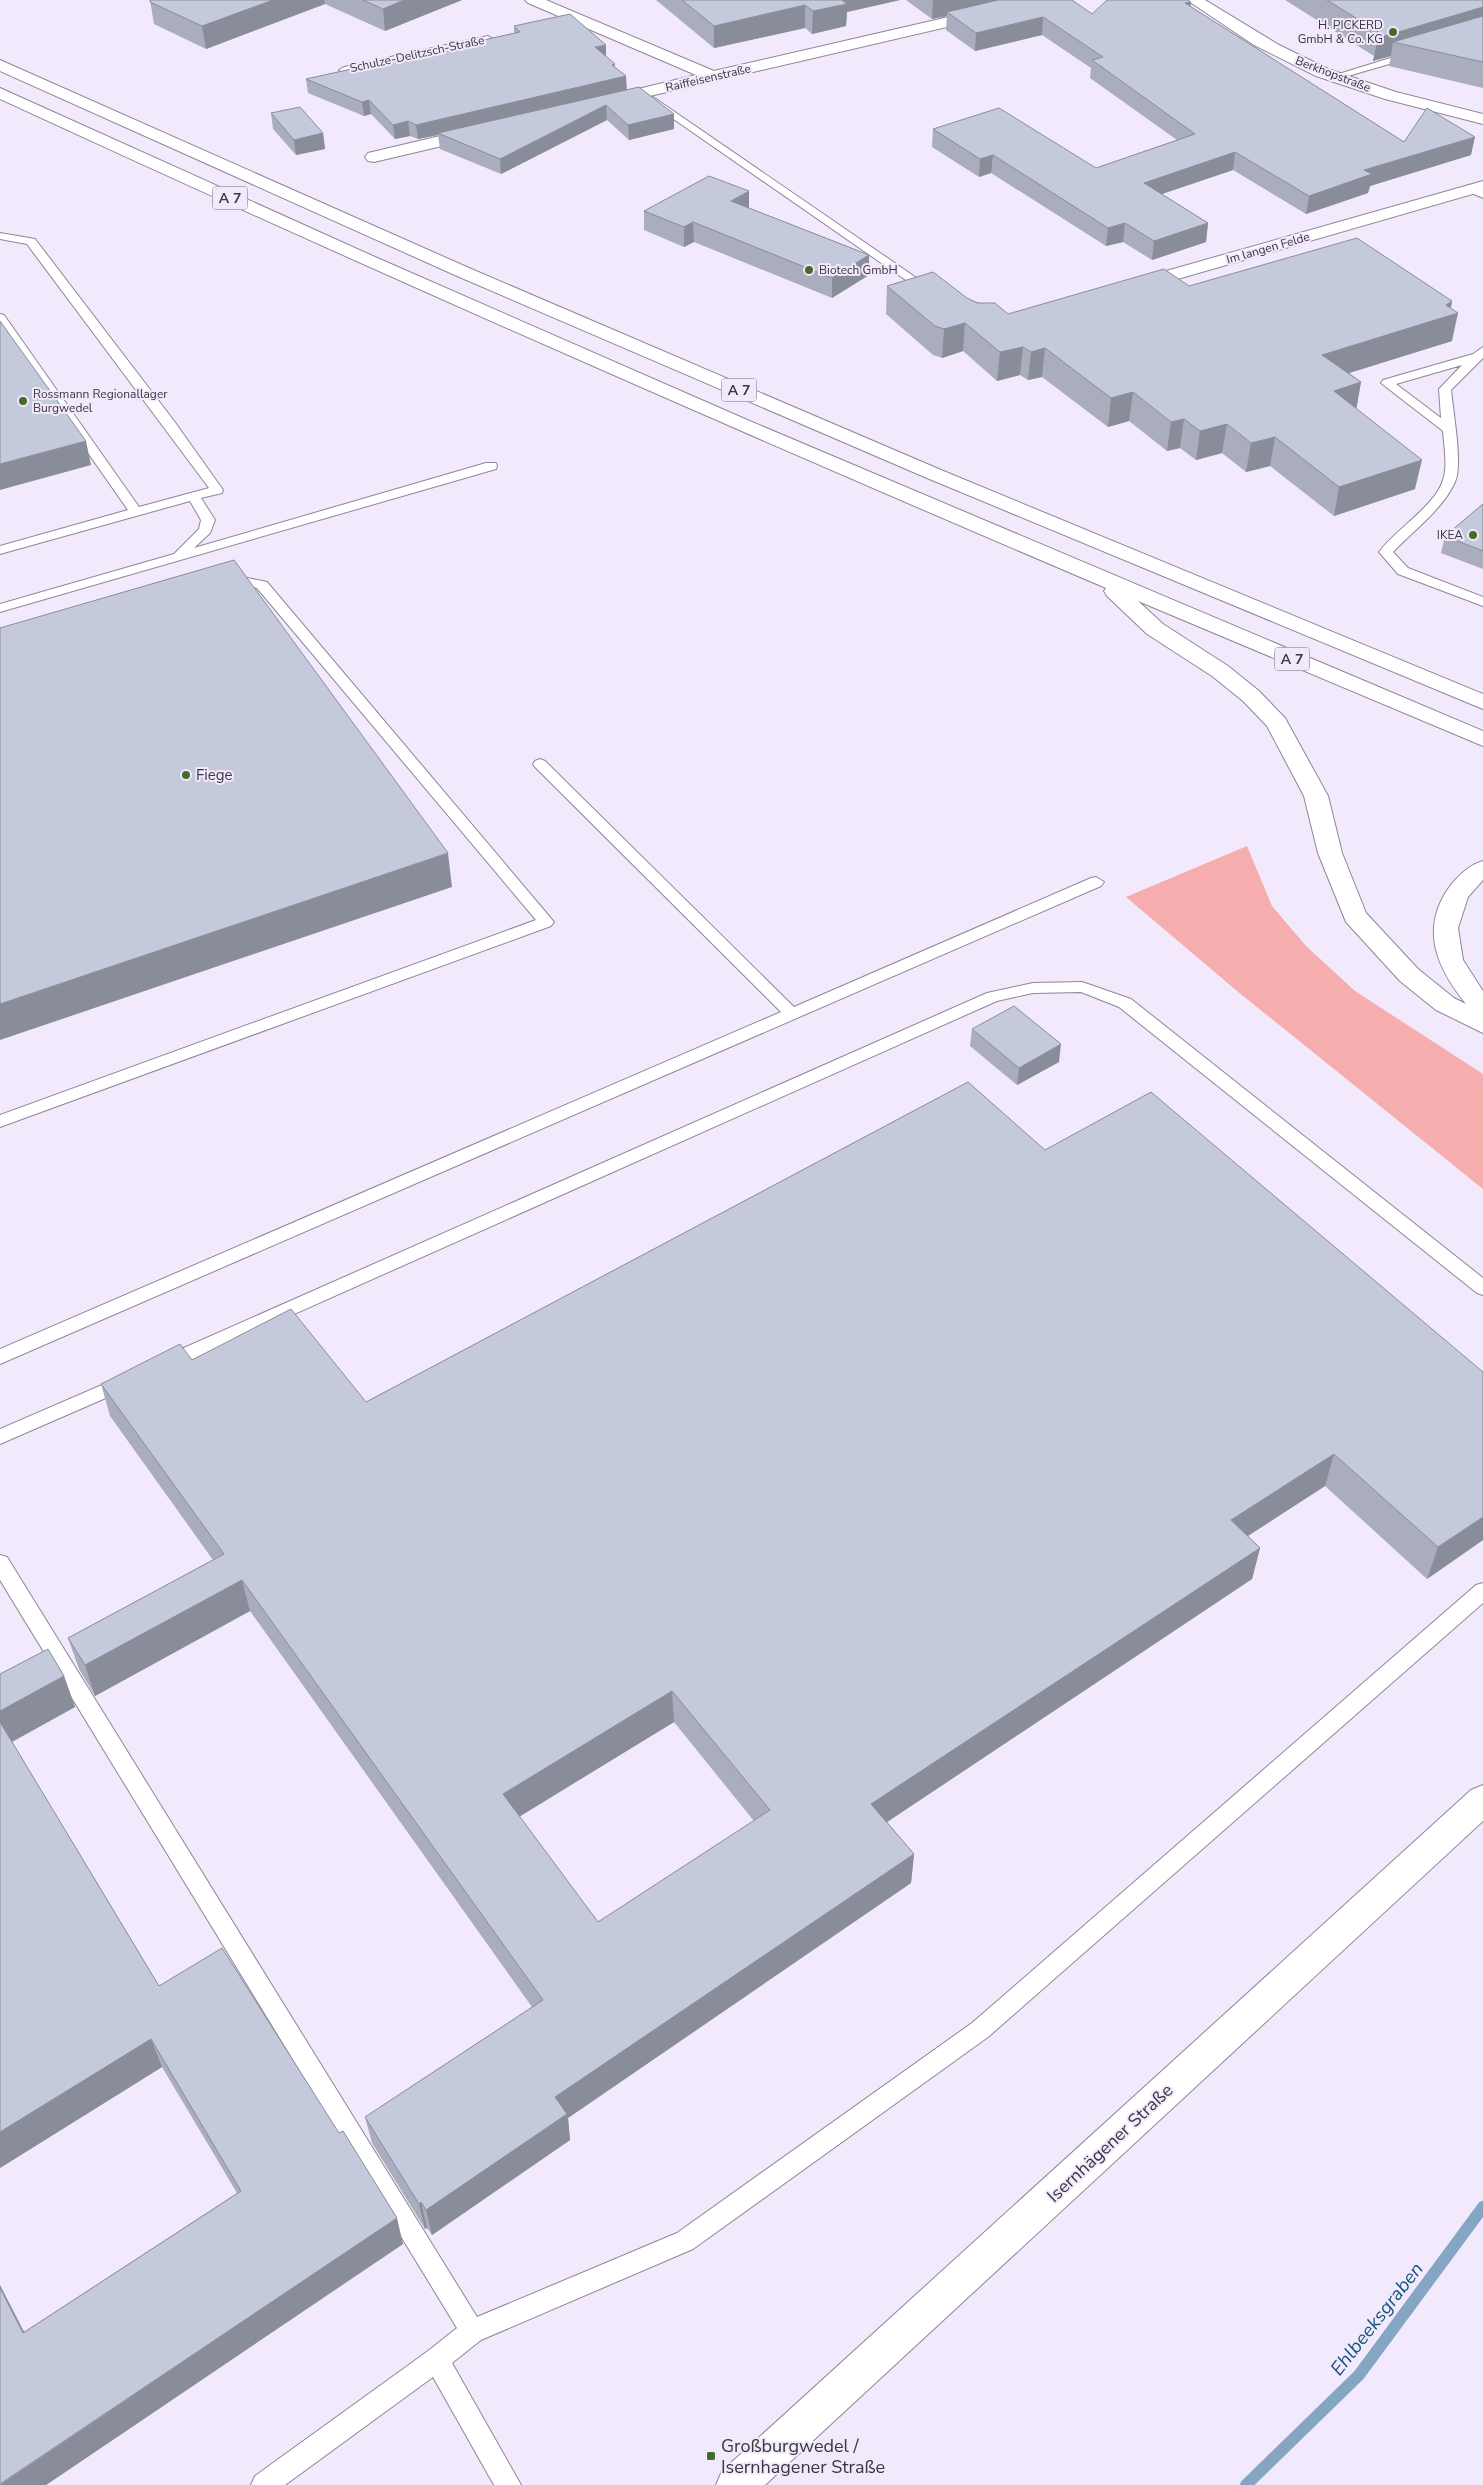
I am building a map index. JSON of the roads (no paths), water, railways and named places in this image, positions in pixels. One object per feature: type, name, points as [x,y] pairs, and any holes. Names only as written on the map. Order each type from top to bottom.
[{"type":"main road","points":[[533,0],[712,76]]},
{"type":"main road","name":"Raiffeisenstraße","points":[[595,104],[1042,0]]},
{"type":"main road","name":"Berkhopstraße","points":[[1196,0],[1266,45],[1334,77],[1366,88],[1483,119]]},
{"type":"main road","name":"A 7","points":[[0,65],[508,291],[943,478],[1483,702]]},
{"type":"main road","name":"A 7","points":[[0,93],[134,155],[460,300],[1101,578],[1483,739]]},
{"type":"main road","points":[[374,157],[489,129]]},
{"type":"main road","name":"Im langen Felde","points":[[1120,290],[1479,190]]},
{"type":"main road","points":[[1101,578],[1155,629],[1220,671],[1251,696],[1277,723],[1316,796],[1330,853],[1355,916],[1409,975],[1446,1004],[1483,1024]]},
{"type":"main road","points":[[1483,868],[1454,898],[1448,916],[1446,934],[1448,954],[1464,984],[1483,1008]]},
{"type":"main road","name":"Isernhägener Straße","points":[[736,2485],[1483,1800]]},
{"type":"lane","points":[[560,23],[579,19]]},
{"type":"lane","name":"Schulze-Delitzsch-Straße","points":[[344,70],[504,35]]},
{"type":"lane","points":[[1334,77],[1427,49]]},
{"type":"lane","points":[[642,93],[938,297]]},
{"type":"lane","points":[[0,236],[31,241],[170,424],[217,490],[0,550]]},
{"type":"lane","points":[[0,318],[136,512]]},
{"type":"lane","points":[[1479,354],[1445,389],[1447,428],[1452,466],[1449,482],[1435,502],[1386,552],[1403,571],[1483,602]]},
{"type":"lane","points":[[1447,428],[1387,383],[1479,354]]},
{"type":"lane","points":[[0,608],[491,466]]},
{"type":"lane","points":[[176,558],[205,530],[208,520],[193,496]]},
{"type":"lane","points":[[0,1121],[546,922],[262,585],[243,581],[215,589]]},
{"type":"lane","points":[[540,764],[793,1015]]},
{"type":"lane","points":[[0,1357],[793,1015],[1096,882]]},
{"type":"lane","points":[[0,1437],[992,996],[1033,988],[1082,987],[1125,1003],[1483,1288]]},
{"type":"lane","points":[[0,1563],[472,2331]]},
{"type":"lane","points":[[264,2485],[437,2360],[472,2331],[685,2241],[980,2030],[1483,1591]]},
{"type":"lane","points":[[437,2360],[508,2485]]},
{"type":"waterway","name":"Ehlbeeksgraben","points":[[1246,2485],[1359,2375],[1483,2207]]},
{"type":"place","name":"H. PICKERD GmbH & Co. KG","points":[[1393,32]]},
{"type":"place","name":"Biotech GmbH","points":[[809,270]]},
{"type":"place","name":"Rossmann Regionallager Burgwedel","points":[[23,401]]},
{"type":"place","name":"IKEA","points":[[1473,535]]},
{"type":"place","name":"Fiege","points":[[186,775]]},
{"type":"place","name":"Großburgwedel / Isernhagener Straße","points":[[711,2456]]}]
